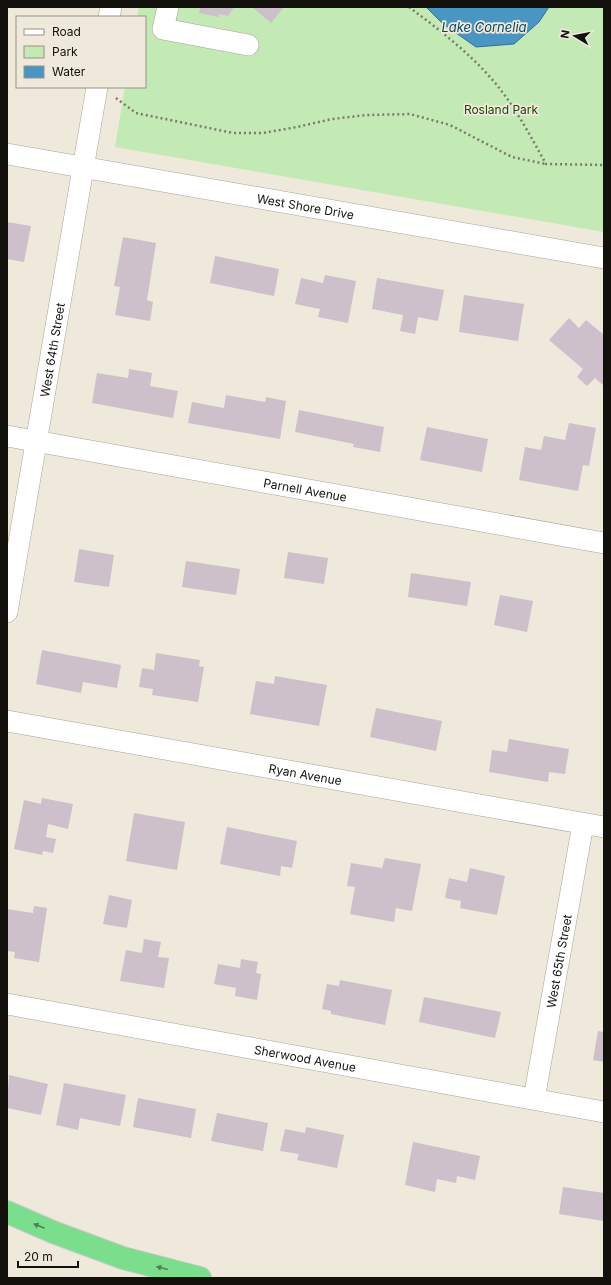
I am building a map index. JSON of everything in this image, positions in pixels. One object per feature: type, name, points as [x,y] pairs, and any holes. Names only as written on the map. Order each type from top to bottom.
[{"type":"highway","points":[[7,1212],[53,1232],[123,1258],[200,1278]]},
{"type":"street","points":[[168,7],[163,29],[248,45]]},
{"type":"street","name":"West 64th Street","points":[[7,612],[37,442],[82,168],[105,91]]},
{"type":"street","name":"West Shore Drive","points":[[7,154],[604,258]]},
{"type":"street","name":"Parnell Avenue","points":[[7,436],[604,543]]},
{"type":"street","name":"Ryan Avenue","points":[[7,721],[604,827]]},
{"type":"street","name":"West 65th Street","points":[[534,1099],[584,824]]},
{"type":"street","name":"Sherwood Avenue","points":[[7,1004],[604,1112]]},
{"type":"path","points":[[409,7],[471,59],[499,88],[521,121],[546,164]]},
{"type":"path","points":[[105,91],[136,113],[234,133],[263,133],[297,127],[332,118],[410,114],[450,126],[512,157],[546,164],[604,165]]},
{"type":"green space","name":"Rosland Park","points":[[139,7],[604,7],[604,232],[115,147],[125,88],[146,88],[146,16],[137,16]]},
{"type":"water","name":"Lake Cornelia","points":[[426,7],[549,7],[539,22],[514,44],[476,47],[442,23]]},
{"type":"building","points":[[200,7],[234,7],[228,16],[219,14],[218,17],[199,13]]},
{"type":"building","points":[[252,7],[284,7],[271,23]]},
{"type":"building","points":[[7,222],[31,226],[24,262],[7,259]]},
{"type":"building","points":[[123,237],[156,243],[147,300],[153,302],[150,321],[115,315],[120,287],[114,286]]},
{"type":"building","points":[[215,256],[279,269],[274,296],[210,283]]},
{"type":"building","points":[[325,275],[356,281],[348,323],[318,317],[320,309],[295,304],[301,278],[323,283]]},
{"type":"building","points":[[377,278],[444,290],[438,321],[418,317],[415,334],[400,331],[403,315],[372,309]]},
{"type":"building","points":[[464,295],[524,304],[518,341],[459,332]]},
{"type":"building","points":[[569,318],[579,328],[586,320],[604,335],[604,386],[595,378],[587,386],[577,377],[583,369],[549,340]]},
{"type":"building","points":[[129,369],[152,373],[150,386],[178,391],[173,418],[92,403],[97,373],[128,378]]},
{"type":"building","points":[[226,395],[265,402],[266,397],[286,401],[280,439],[188,423],[192,402],[224,408]]},
{"type":"building","points":[[299,410],[384,427],[380,452],[353,447],[354,444],[295,432]]},
{"type":"building","points":[[569,423],[596,428],[589,466],[583,465],[578,491],[519,480],[525,447],[541,450],[544,436],[565,440]]},
{"type":"building","points":[[427,427],[488,439],[482,472],[420,460]]},
{"type":"building","points":[[79,549],[114,555],[109,587],[74,582]]},
{"type":"building","points":[[288,552],[328,558],[324,584],[284,578]]},
{"type":"building","points":[[186,561],[240,569],[236,595],[182,587]]},
{"type":"building","points":[[411,573],[471,582],[467,606],[408,597]]},
{"type":"building","points":[[500,595],[533,601],[527,632],[494,625]]},
{"type":"building","points":[[42,650],[121,665],[117,688],[83,682],[81,693],[36,684]]},
{"type":"building","points":[[156,653],[200,660],[199,666],[204,667],[198,702],[152,695],[153,689],[139,687],[142,668],[154,670]]},
{"type":"building","points":[[275,676],[327,685],[319,726],[250,714],[256,681],[274,684]]},
{"type":"building","points":[[376,708],[442,721],[436,751],[370,737]]},
{"type":"building","points":[[509,739],[569,749],[565,774],[549,772],[548,782],[489,772],[492,750],[507,752]]},
{"type":"building","points":[[42,798],[73,804],[68,829],[48,824],[46,837],[56,839],[53,853],[43,851],[42,855],[14,849],[24,800],[41,804]]},
{"type":"building","points":[[134,813],[185,822],[177,870],[126,861]]},
{"type":"building","points":[[227,827],[297,841],[292,868],[281,866],[280,876],[220,864]]},
{"type":"building","points":[[385,858],[421,864],[412,911],[396,908],[394,922],[350,914],[355,887],[347,886],[351,863],[382,868]]},
{"type":"building","points":[[470,868],[505,876],[497,915],[460,908],[461,901],[445,898],[449,878],[467,882]]},
{"type":"building","points":[[109,895],[132,900],[127,928],[103,924]]},
{"type":"building","points":[[34,906],[47,908],[39,962],[14,958],[15,952],[7,951],[7,909],[33,913]]},
{"type":"building","points":[[144,939],[161,942],[158,957],[169,958],[164,988],[120,981],[126,950],[142,953]]},
{"type":"building","points":[[241,959],[258,962],[256,973],[261,974],[257,1000],[235,996],[236,988],[214,984],[218,964],[240,968]]},
{"type":"building","points":[[340,980],[392,990],[385,1025],[331,1014],[331,1011],[322,1009],[327,984],[339,986]]},
{"type":"building","points":[[424,997],[501,1012],[495,1038],[419,1022]]},
{"type":"building","points":[[598,1031],[604,1032],[604,1062],[593,1060]]},
{"type":"building","points":[[9,1075],[48,1084],[41,1115],[7,1108]]},
{"type":"building","points":[[64,1083],[126,1095],[120,1126],[80,1118],[78,1130],[56,1125]]},
{"type":"building","points":[[138,1098],[196,1109],[191,1138],[133,1127]]},
{"type":"building","points":[[217,1113],[268,1123],[263,1151],[211,1141]]},
{"type":"building","points":[[306,1127],[344,1135],[337,1168],[297,1160],[299,1154],[280,1151],[285,1129],[305,1133]]},
{"type":"building","points":[[413,1142],[480,1156],[475,1180],[457,1176],[456,1183],[437,1179],[435,1192],[405,1185]]},
{"type":"building","points":[[563,1187],[604,1193],[604,1221],[559,1214]]}]
